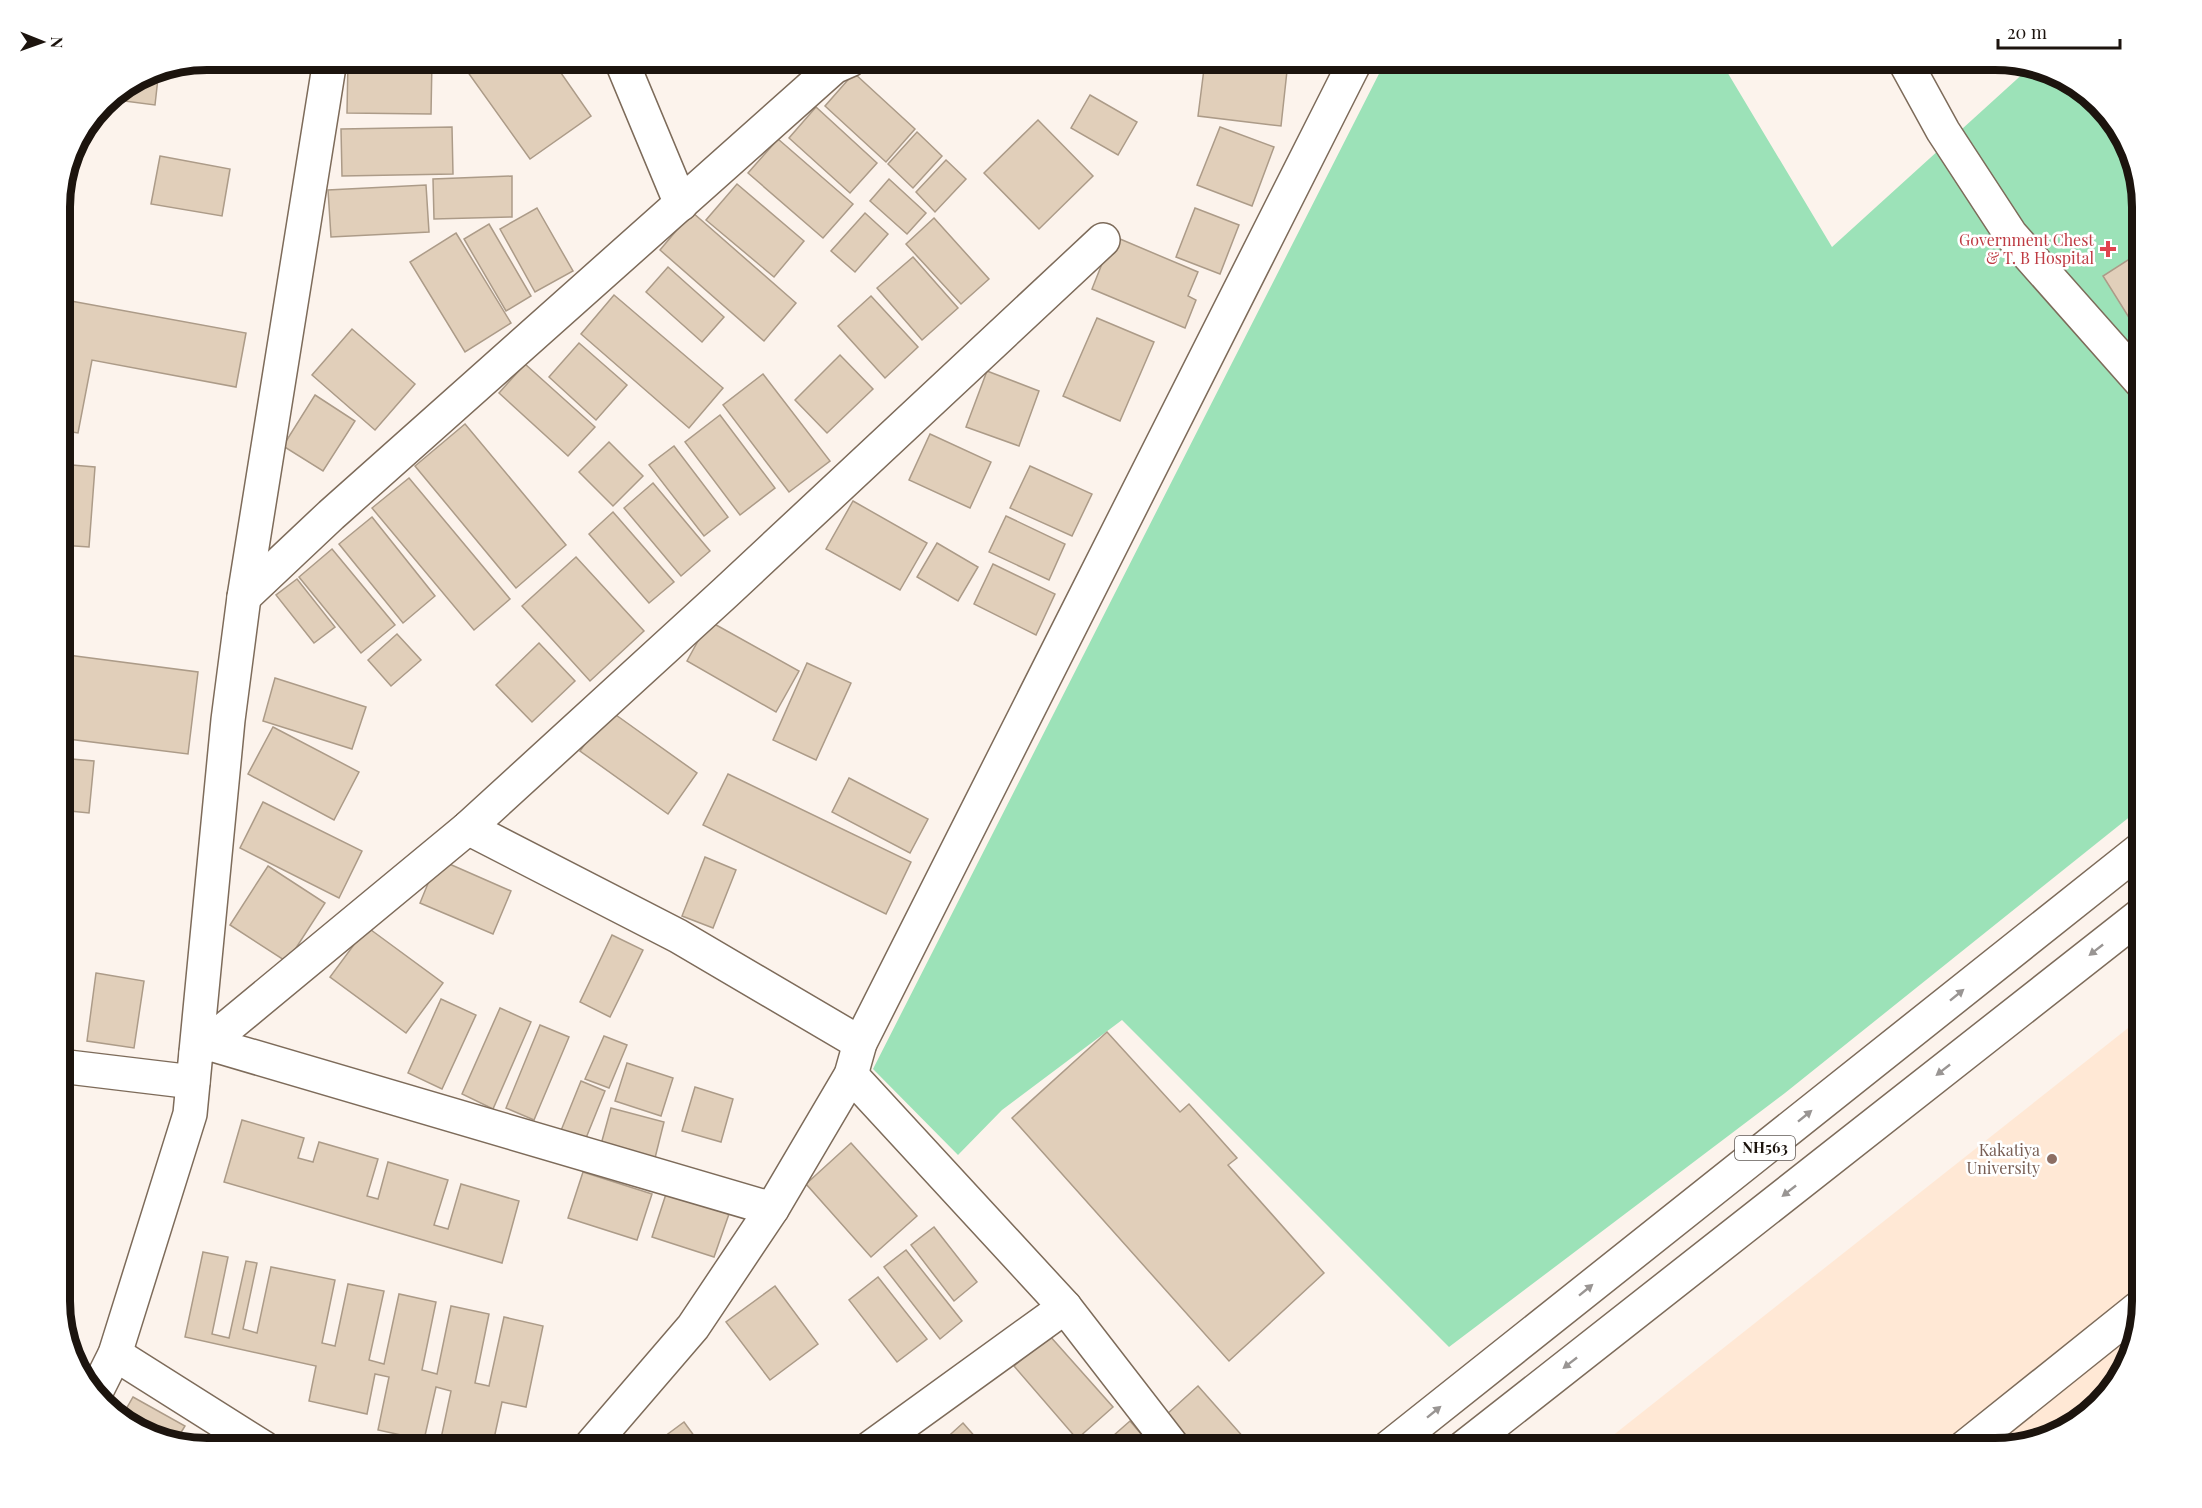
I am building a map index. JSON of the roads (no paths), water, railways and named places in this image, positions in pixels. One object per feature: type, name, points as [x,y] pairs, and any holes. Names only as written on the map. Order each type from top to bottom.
[{"type":"main road","points":[[598,1438],[693,1327],[772,1209],[851,1075],[860,1043],[1351,70]]},
{"type":"main road","points":[[1910,70],[1943,131],[2011,235],[2132,373]]},
{"type":"main road","points":[[100,1385],[115,1354],[190,1114],[199,1059],[228,720],[244,597],[328,71]]},
{"type":"main road","points":[[625,71],[681,204]]},
{"type":"main road","points":[[244,597],[331,515],[829,71]]},
{"type":"main road","points":[[199,1059],[468,828],[1103,240]]},
{"type":"main road","points":[[468,828],[678,936],[860,1043]]},
{"type":"main road","name":"NH563","points":[[1401,1438],[2132,856]]},
{"type":"main road","name":"NH563","points":[[1476,1438],[2132,922]]},
{"type":"main road","points":[[71,1065],[199,1059],[772,1209]]},
{"type":"main road","points":[[851,1075],[1065,1307],[1166,1438]]},
{"type":"main road","points":[[884,1438],[1065,1307]]},
{"type":"main road","points":[[1976,1438],[2130,1315]]},
{"type":"main road","points":[[115,1354],[248,1438]]},
{"type":"place","name":"Government Chest & T. B Hospital","points":[[2108,249]]},
{"type":"place","name":"Kakatiya University","points":[[2052,1159]]}]
